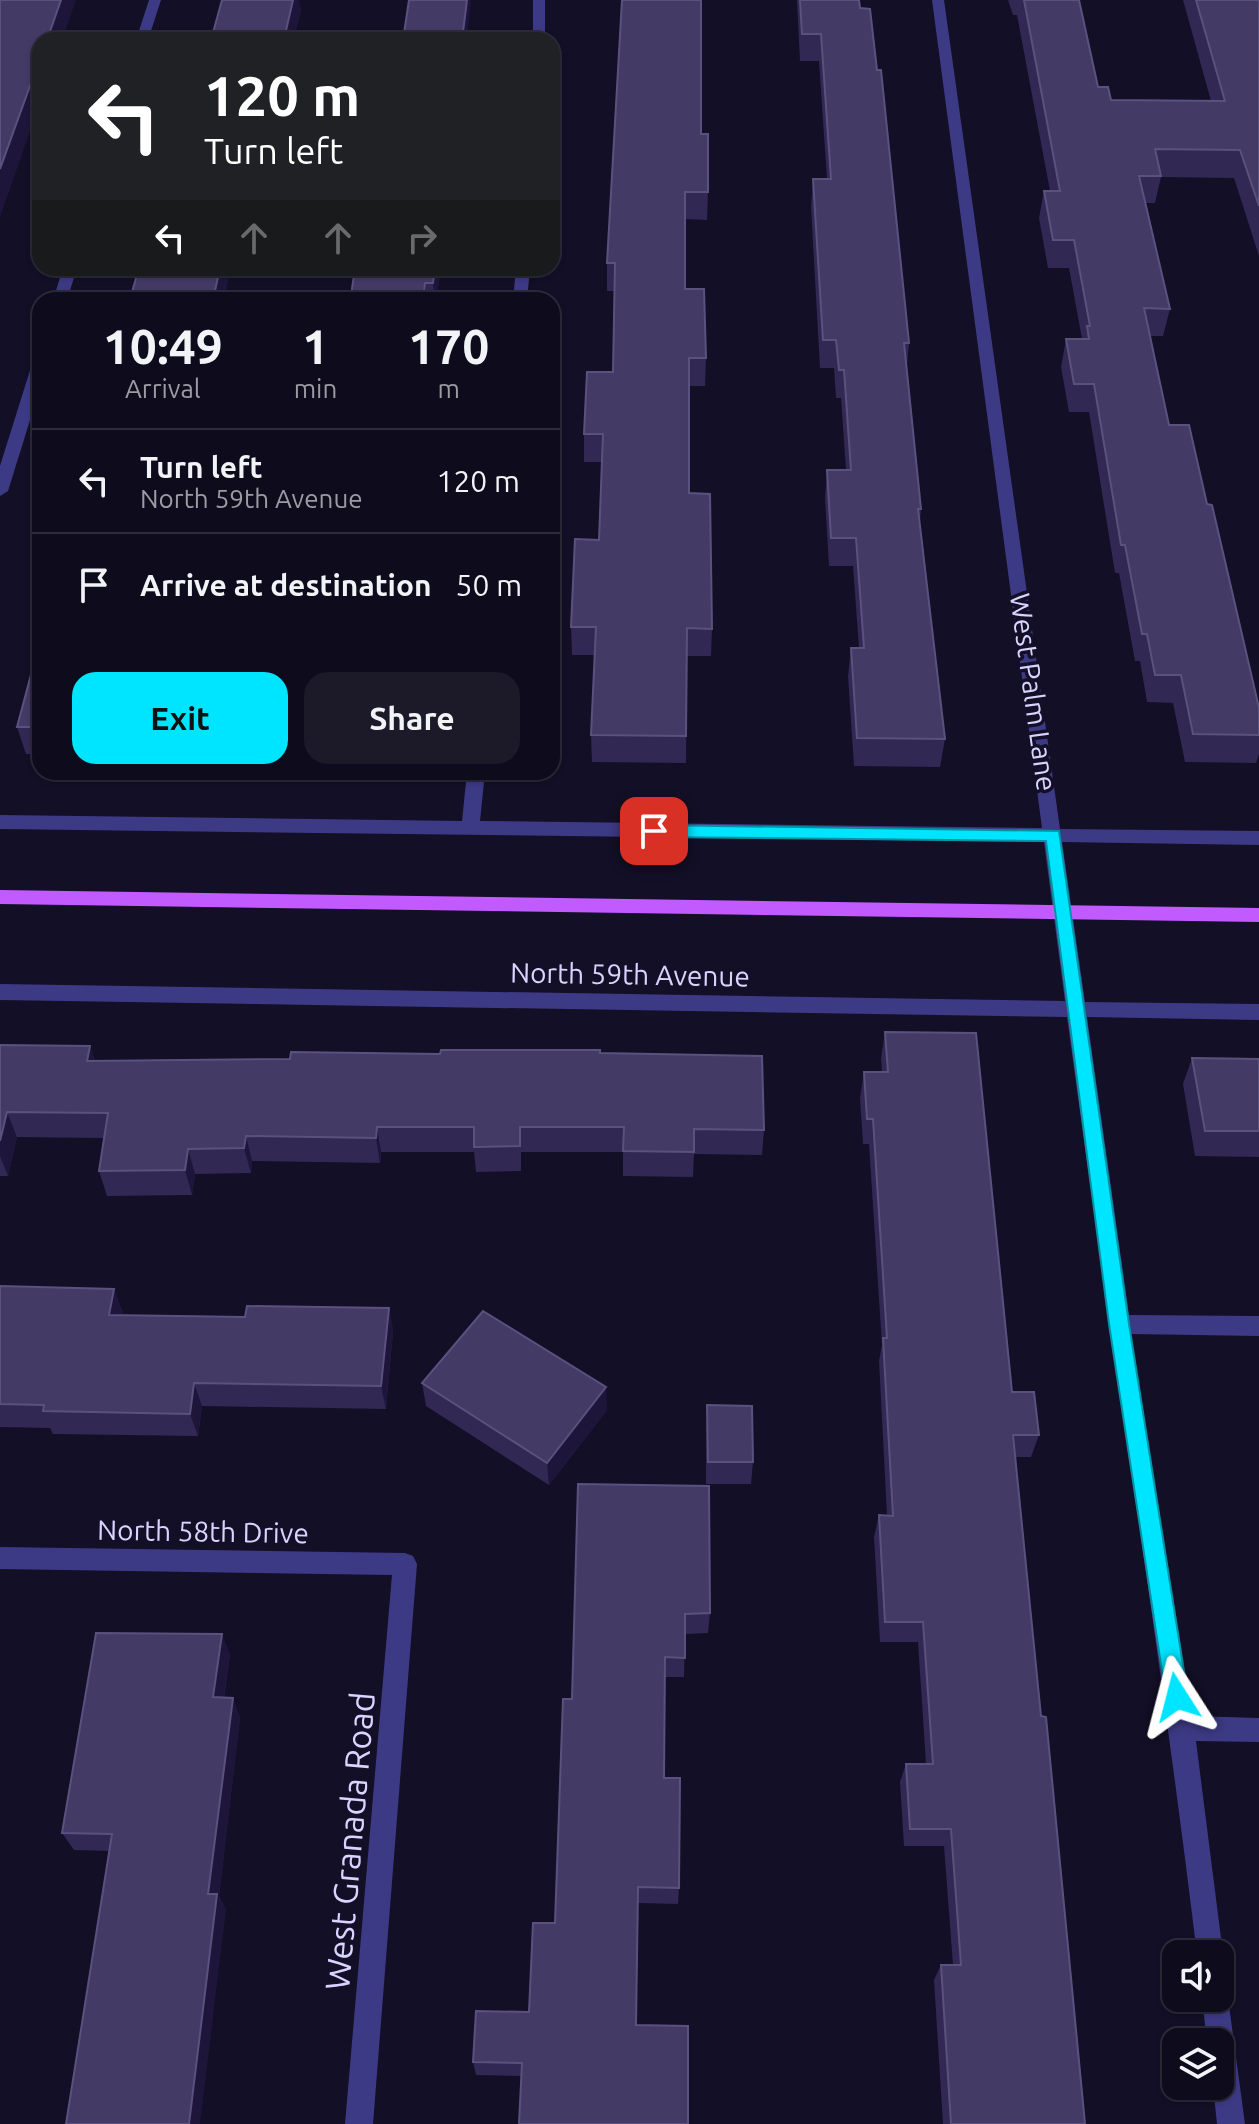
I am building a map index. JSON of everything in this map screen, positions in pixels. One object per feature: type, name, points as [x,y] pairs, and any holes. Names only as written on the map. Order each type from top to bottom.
[{"type":"main road","points":[[0,897],[1259,915]]},
{"type":"street","points":[[145,32],[155,0]]},
{"type":"street","points":[[539,0],[539,32]]},
{"type":"street","name":"West Palm Lane","points":[[938,0],[1119,1324],[1182,1728],[1208,1940]]},
{"type":"street","points":[[0,491],[32,389]]},
{"type":"street","points":[[470,829],[475,780]]},
{"type":"street","points":[[0,822],[1259,838]]},
{"type":"street","name":"North 59th Avenue","points":[[0,992],[1259,1012]]},
{"type":"street","points":[[1119,1324],[1259,1326]]},
{"type":"street","name":"North 58th Drive","points":[[0,1558],[405,1564]]},
{"type":"street","name":"West Granada Road","points":[[359,2124],[405,1564]]},
{"type":"street","points":[[1182,1728],[1259,1730]]},
{"type":"street","points":[[1217,2012],[1231,2124]]},
{"type":"building","points":[[0,0],[61,0],[50,32],[32,32],[32,80],[0,169]]},
{"type":"building","points":[[222,0],[293,0],[286,32],[213,32]]},
{"type":"building","points":[[409,0],[467,0],[463,32],[404,32]]},
{"type":"building","points":[[622,0],[701,0],[701,134],[708,134],[708,192],[685,192],[685,289],[704,289],[706,358],[689,358],[689,493],[710,494],[712,629],[687,628],[686,736],[591,735],[596,627],[571,627],[575,539],[599,540],[603,434],[584,434],[587,372],[613,372],[615,263],[607,263]]},
{"type":"building","points":[[800,0],[859,0],[860,8],[870,9],[877,70],[881,70],[909,343],[904,343],[921,509],[918,509],[945,739],[857,738],[851,648],[864,648],[856,538],[831,538],[827,470],[851,470],[844,370],[839,370],[836,340],[823,340],[813,179],[831,179],[821,34],[802,34]]},
{"type":"building","points":[[1024,0],[1079,0],[1098,87],[1108,87],[1111,100],[1225,101],[1196,0],[1259,0],[1259,206],[1240,150],[1155,149],[1161,176],[1139,176],[1170,309],[1144,308],[1169,425],[1189,425],[1207,504],[1212,505],[1259,708],[1259,735],[1193,734],[1181,675],[1155,675],[1147,634],[1142,634],[1125,545],[1121,545],[1094,384],[1074,384],[1066,339],[1089,339],[1087,326],[1090,326],[1074,240],[1053,240],[1044,191],[1060,191]]},
{"type":"building","points":[[137,276],[218,276],[215,292],[132,292]]},
{"type":"building","points":[[354,276],[434,276],[433,283],[425,283],[424,292],[352,292]]},
{"type":"building","points":[[32,671],[32,727],[17,727]]},
{"type":"building","points":[[885,1032],[976,1033],[1012,1392],[1034,1392],[1039,1435],[1013,1435],[1041,1716],[1046,1717],[1085,2124],[951,2124],[941,1965],[961,1965],[951,1829],[910,1829],[906,1764],[933,1764],[923,1622],[885,1622],[879,1515],[893,1516],[883,1338],[887,1338],[873,1119],[867,1119],[864,1072],[888,1072]]},
{"type":"building","points":[[0,1045],[90,1046],[87,1061],[290,1059],[291,1052],[440,1054],[441,1050],[600,1050],[600,1053],[762,1056],[764,1130],[694,1129],[694,1152],[623,1151],[624,1127],[520,1127],[520,1146],[474,1147],[474,1127],[377,1127],[376,1138],[246,1136],[244,1148],[188,1149],[185,1170],[99,1171],[108,1113],[7,1112],[0,1141]]},
{"type":"building","points":[[1192,1058],[1259,1059],[1259,1131],[1205,1131]]},
{"type":"building","points":[[0,1286],[114,1289],[109,1315],[245,1317],[247,1306],[389,1308],[381,1386],[194,1383],[190,1414],[43,1411],[44,1405],[0,1404]]},
{"type":"building","points":[[483,1311],[606,1387],[547,1463],[422,1383]]},
{"type":"building","points":[[707,1405],[752,1406],[753,1462],[708,1462]]},
{"type":"building","points":[[578,1484],[709,1486],[710,1613],[685,1614],[685,1658],[665,1657],[664,1778],[680,1778],[679,1888],[638,1887],[636,2025],[688,2026],[688,2124],[519,2124],[522,2063],[473,2062],[476,2011],[529,2012],[533,1923],[555,1923],[563,1699],[572,1699]]},
{"type":"building","points":[[96,1633],[222,1634],[213,1697],[233,1698],[208,1894],[217,1894],[189,2124],[66,2124],[112,1834],[62,1833]]},
{"type":"route","points":[[654,831],[1053,835],[1119,1324],[1177,1697]]}]
